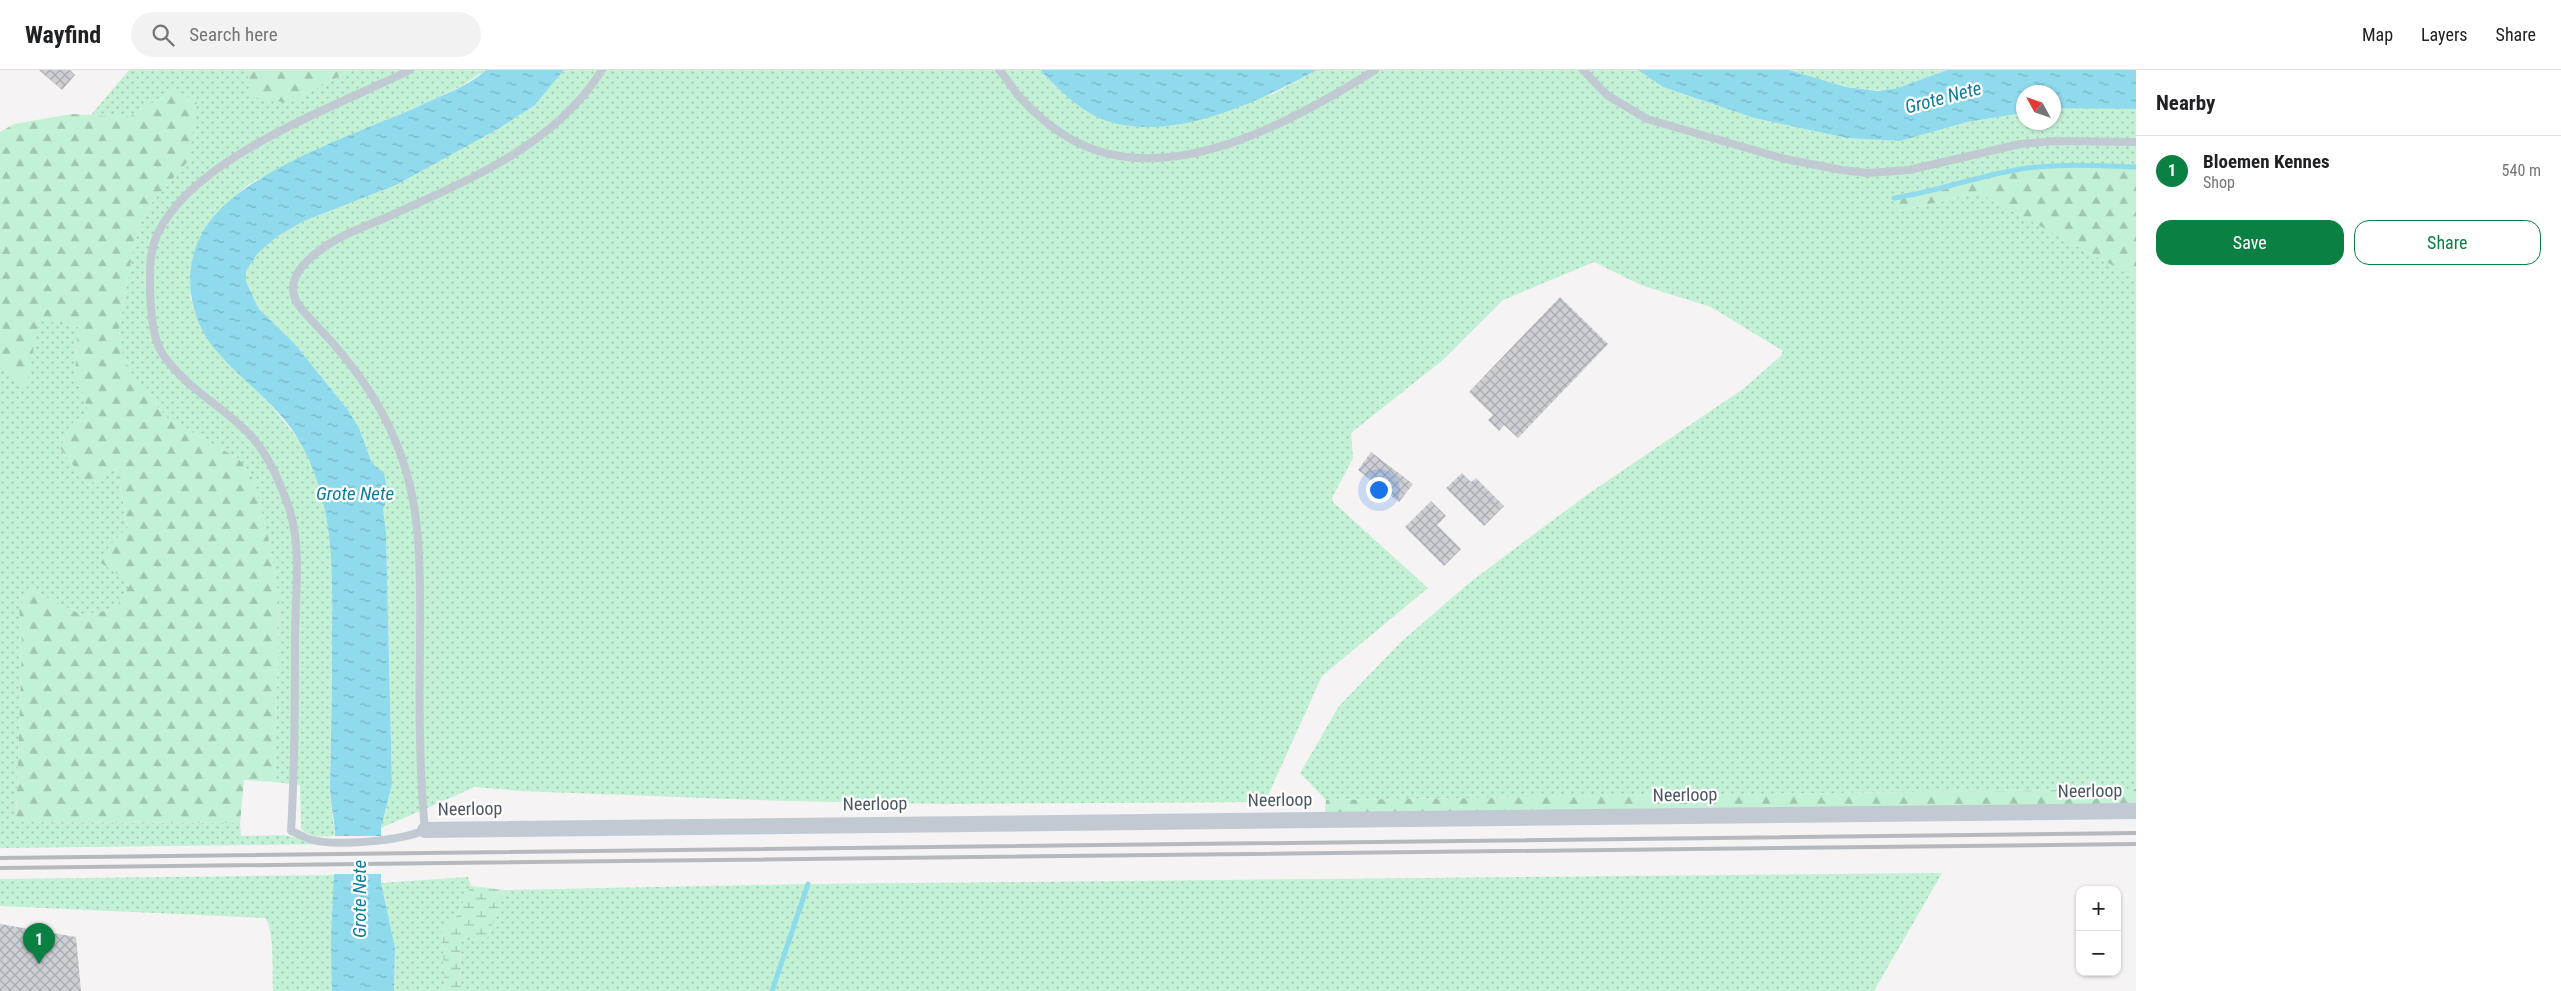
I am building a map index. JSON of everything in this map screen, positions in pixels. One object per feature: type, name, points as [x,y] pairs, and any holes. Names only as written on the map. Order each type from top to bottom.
[{"type":"street","name":"Neerloop","points":[[424,830],[2136,811]]},
{"type":"lane","points":[[410,70],[259,142],[220,166],[193,188],[170,214],[157,236],[150,260],[150,300],[155,338],[165,359],[181,376],[252,437],[268,458],[292,519],[295,548],[295,767],[291,831],[309,839],[332,842],[383,840],[411,836],[424,830],[419,769],[419,570],[414,507],[407,471],[396,441],[370,390],[335,344],[298,304],[293,290],[295,278],[320,250],[458,184],[548,131],[578,103],[602,70]]},
{"type":"lane","points":[[998,70],[1035,113],[1069,138],[1084,146],[1118,155],[1150,158],[1210,150],[1248,138],[1278,126],[1325,101],[1375,70]]},
{"type":"lane","points":[[1583,70],[1607,95],[1647,119],[1785,159],[1842,170],[1892,173],[1936,165],[2020,144],[2055,141],[2136,142]]},
{"type":"green space","points":[[129,70],[250,70],[248,79],[289,103],[351,70],[486,70],[463,85],[439,97],[321,148],[249,184],[215,215],[190,297],[201,326],[217,352],[270,404],[301,443],[313,467],[323,497],[331,537],[333,578],[330,793],[335,836],[321,837],[301,829],[300,785],[275,782],[279,598],[269,541],[253,479],[239,459],[167,418],[136,382],[123,357],[119,330],[139,225],[153,201],[189,160],[176,89],[129,117],[91,115]]},
{"type":"green space","points":[[250,70],[351,70],[289,103],[252,97],[248,79]]},
{"type":"green space","points":[[564,70],[1040,70],[1055,86],[1095,115],[1190,121],[1273,94],[1317,70],[1638,70],[1663,87],[1754,118],[1847,138],[1900,141],[1967,122],[2016,114],[2016,130],[2061,130],[2061,107],[2136,109],[2136,167],[2056,166],[2023,169],[1941,190],[1894,198],[1899,211],[1979,193],[2136,278],[2136,789],[1326,800],[1300,773],[1339,706],[1401,642],[1469,583],[1588,494],[1743,389],[1781,356],[1783,351],[1711,307],[1641,285],[1594,262],[1503,300],[1444,359],[1351,433],[1353,458],[1332,498],[1333,502],[1428,588],[1322,676],[1265,802],[946,804],[787,801],[520,791],[475,787],[381,828],[392,784],[386,533],[383,510],[388,495],[372,463],[359,428],[348,410],[294,343],[258,308],[246,280],[246,271],[258,253],[278,236],[304,221],[396,185],[498,129],[535,105]]},
{"type":"green space","points":[[1789,70],[1947,70],[1896,89],[1869,90],[1842,86]]},
{"type":"green space","points":[[176,89],[197,103],[189,160],[153,201],[139,225],[119,330],[123,357],[136,382],[167,418],[239,459],[253,479],[269,541],[279,598],[275,782],[244,780],[240,823],[16,822],[22,642],[19,608],[31,590],[82,615],[115,609],[131,583],[101,563],[109,546],[128,527],[117,468],[88,485],[60,448],[73,423],[89,412],[75,373],[78,327],[39,320],[26,388],[0,365],[0,132],[14,124],[71,114],[129,117]]},
{"type":"green space","points":[[2056,166],[2136,167],[2136,278],[1979,193],[1898,211],[1894,198],[1915,195],[1994,176]]},
{"type":"green space","points":[[39,319],[78,327],[75,373],[89,412],[73,423],[60,448],[88,485],[117,468],[128,528],[109,546],[131,583],[115,609],[82,615],[31,590],[19,608],[22,642],[16,822],[240,823],[241,836],[282,835],[332,844],[0,848],[0,365],[26,387]]},
{"type":"green space","points":[[2136,789],[2136,806],[1325,813],[1326,800]]},
{"type":"green space","points":[[1942,873],[1874,991],[461,991],[460,941],[487,938],[505,890],[808,884]]},
{"type":"green space","points":[[335,875],[332,917],[332,991],[273,991],[272,942],[265,918],[0,906],[0,879]]},
{"type":"green space","points":[[468,877],[471,886],[455,919],[442,932],[445,991],[394,991],[395,947],[381,883]]},
{"type":"green space","points":[[471,886],[505,890],[487,938],[460,941],[461,991],[445,991],[442,932],[455,919]]},
{"type":"water","name":"Grote Nete","points":[[486,70],[564,70],[535,105],[498,129],[396,185],[304,221],[278,236],[258,253],[246,271],[246,281],[258,308],[294,343],[348,410],[359,428],[372,463],[384,473],[388,495],[383,510],[386,532],[392,784],[381,828],[381,883],[395,947],[394,991],[332,991],[331,935],[335,842],[330,786],[332,583],[327,523],[315,476],[306,452],[297,437],[271,405],[219,354],[200,326],[194,310],[191,293],[190,276],[192,260],[205,228],[224,206],[248,186],[309,153],[460,87]]},
{"type":"water","points":[[1040,70],[1317,70],[1271,93],[1219,114],[1192,122],[1139,127],[1114,123],[1093,115],[1074,102]]},
{"type":"water","points":[[1638,70],[1789,70],[1846,87],[1878,91],[1898,88],[1947,70],[2136,70],[2136,109],[2061,108],[2061,85],[2016,85],[2016,114],[1967,122],[1900,141],[1847,138],[1754,118],[1663,87]]},
{"type":"pier","points":[[332,836],[383,836],[383,874],[332,874]]},
{"type":"building","points":[[39,70],[70,70],[75,75],[62,90]]},
{"type":"building","points":[[1560,297],[1608,344],[1518,438],[1504,425],[1499,431],[1488,420],[1493,415],[1469,392]]},
{"type":"building","points":[[1371,452],[1413,484],[1399,502],[1358,470]]},
{"type":"building","points":[[1462,473],[1471,482],[1476,478],[1504,506],[1484,526],[1446,488]]},
{"type":"building","points":[[1431,501],[1446,516],[1437,525],[1461,549],[1444,566],[1405,527]]},
{"type":"building","points":[[0,924],[76,937],[81,991],[0,991]]},
{"type":"waterway","points":[[1894,198],[2005,172],[2035,167],[2078,165],[2136,167]]},
{"type":"waterway","points":[[772,991],[808,884]]},
{"type":"railway","points":[[0,858],[2136,833]]},
{"type":"railway","points":[[0,868],[2136,844]]},
{"type":"place","name":"Bloemen Kennes","points":[[39,964]]}]
